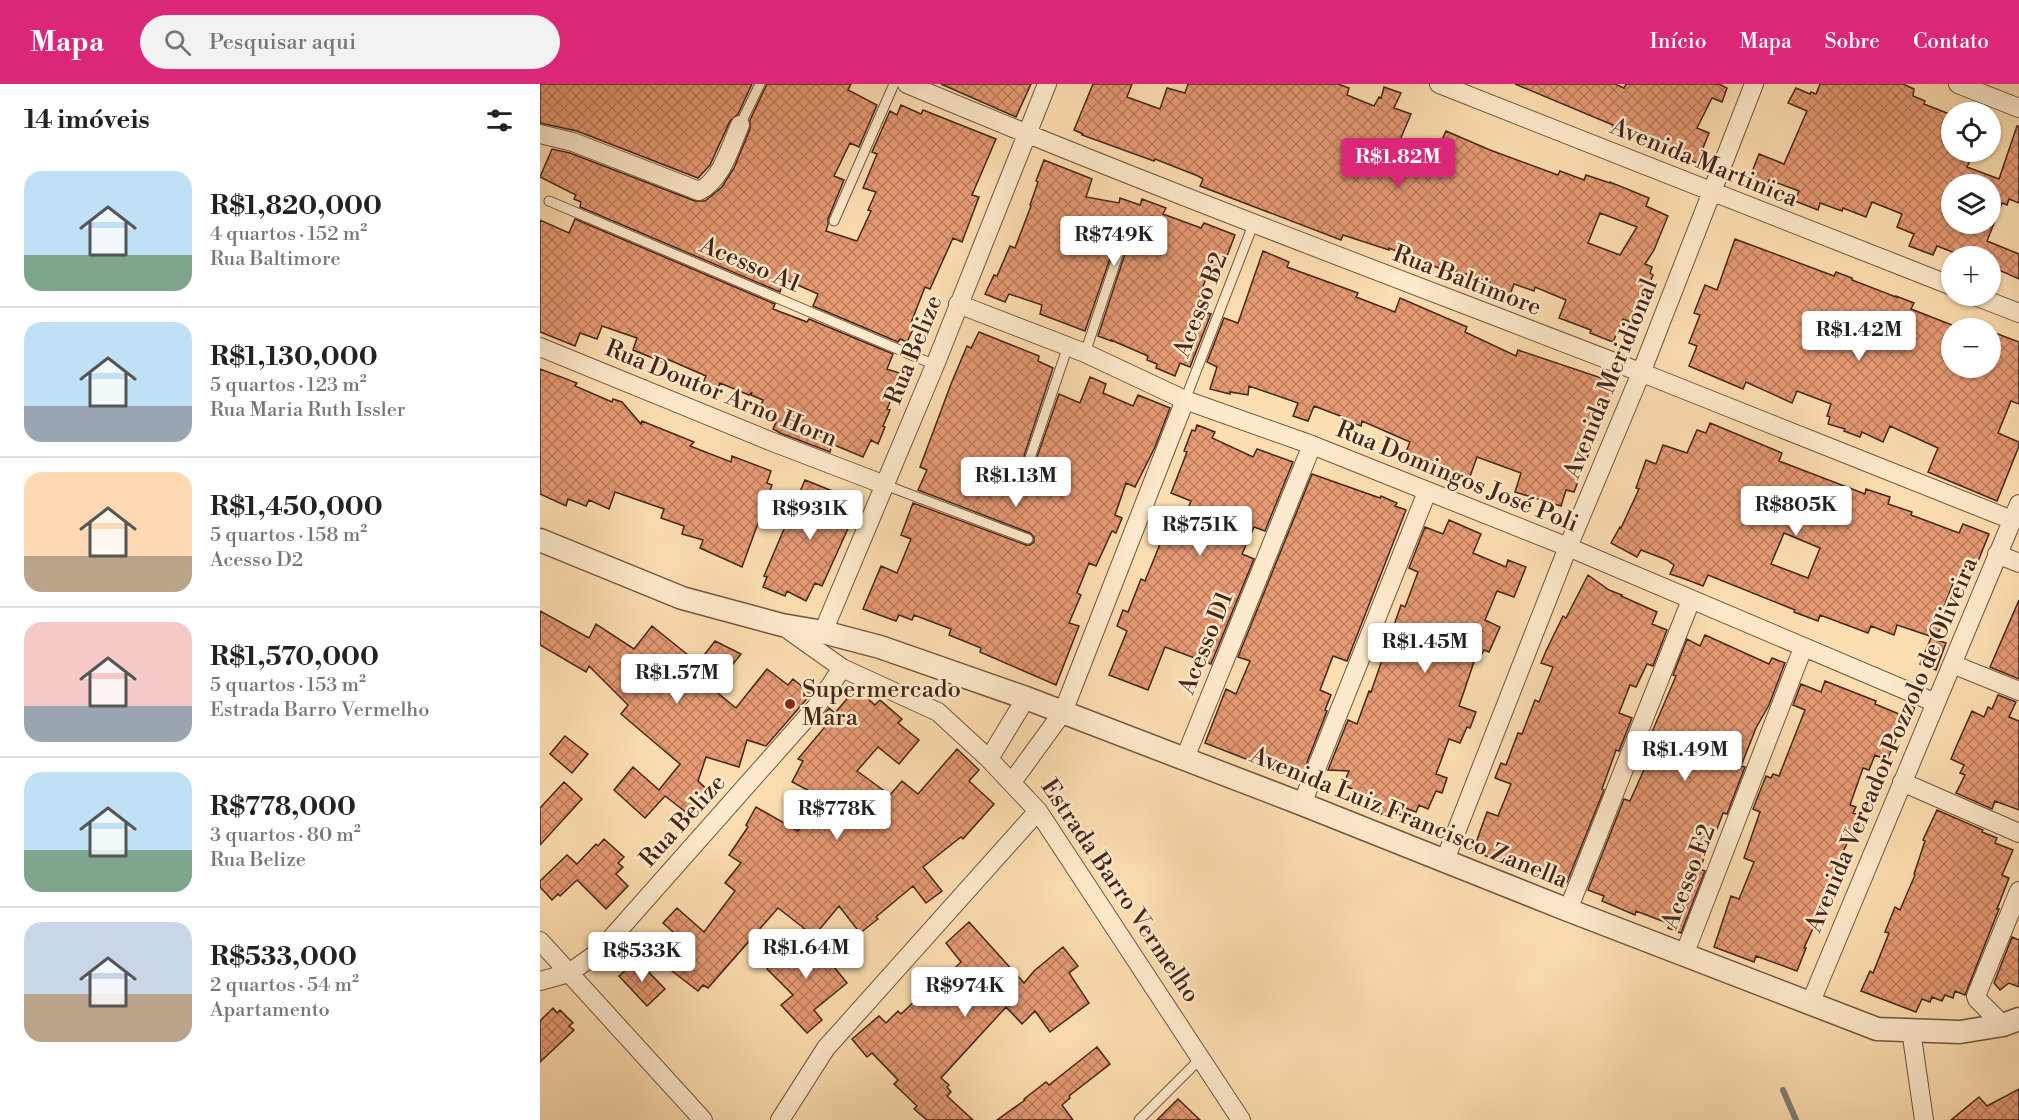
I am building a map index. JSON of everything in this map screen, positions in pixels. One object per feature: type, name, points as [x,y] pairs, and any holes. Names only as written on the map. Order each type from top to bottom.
[{"type":"street","name":"Rua Baltimore","points":[[907,84],[1253,225],[2015,512]]},
{"type":"street","name":"Rua Belize","points":[[823,632],[935,365],[1047,84]]},
{"type":"street","name":"Avenida Martinica","points":[[1439,84],[1941,282]]},
{"type":"street","name":"Avenida Meridional","points":[[1445,860],[1568,547],[1641,373],[1754,84]]},
{"type":"street","points":[[1958,84],[2019,108]]},
{"type":"street","points":[[540,134],[573,142],[699,191],[708,187],[719,173],[740,125]]},
{"type":"street","name":"Rua Domingos José Poli","points":[[958,304],[1076,350],[1185,400],[1312,445],[1568,547],[1936,703]]},
{"type":"street","points":[[2001,306],[2019,313]]},
{"type":"street","name":"Rua Doutor Arno Horn","points":[[540,347],[885,485]]},
{"type":"street","points":[[1012,782],[1063,712],[1185,400]]},
{"type":"street","name":"Acesso D1","points":[[1185,759],[1312,445]]},
{"type":"street","points":[[1302,804],[1428,492]]},
{"type":"street","name":"Avenida Vereador Pozzolo de Oliveira","points":[[1810,1004],[2015,512]]},
{"type":"street","name":"Estrada Barro Vermelho","points":[[540,540],[682,598],[782,625],[842,668],[938,712],[989,759],[1038,811],[1241,1120]]},
{"type":"street","points":[[1997,554],[2019,563]]},
{"type":"street","points":[[1568,910],[1691,600]]},
{"type":"street","name":"Avenida Luiz Francisco Zanella","points":[[782,625],[823,632],[880,647],[1026,698],[1877,1029],[1960,1032],[2011,1022]]},
{"type":"street","name":"Acesso E2","points":[[1684,955],[1803,648]]},
{"type":"street","points":[[1952,664],[2019,691]]},
{"type":"street","name":"Rua Belize","points":[[540,981],[569,973],[600,951],[816,707],[842,668]]},
{"type":"street","points":[[989,759],[1026,698]]},
{"type":"street","points":[[1902,782],[2019,833]]},
{"type":"street","points":[[780,1120],[826,1048],[1038,811]]},
{"type":"street","points":[[2011,1022],[1977,999],[1976,996],[2019,891]]},
{"type":"street","points":[[540,941],[703,1120]]},
{"type":"street","points":[[1911,1030],[1924,1120]]},
{"type":"lane","points":[[740,125],[760,84]]},
{"type":"lane","points":[[834,221],[894,84]]},
{"type":"lane","name":"Acesso A1","points":[[549,201],[935,365]]},
{"type":"lane","name":"Acesso B2","points":[[1185,400],[1253,225]]},
{"type":"lane","points":[[1030,458],[1119,252]]},
{"type":"lane","points":[[885,485],[1028,539]]},
{"type":"lane","points":[[1139,1120],[1201,1058]]},
{"type":"building","points":[[540,84],[752,84],[738,114],[730,121],[710,165],[698,178],[577,131],[540,123]]},
{"type":"building","points":[[767,84],[851,84],[848,90],[877,105],[859,147],[850,143],[834,176],[844,180],[828,219],[826,231],[857,241],[871,211],[868,210],[876,192],[863,188],[877,154],[872,152],[890,111],[897,115],[901,105],[921,114],[923,110],[996,139],[972,195],[979,197],[962,242],[953,238],[930,289],[925,287],[911,323],[915,325],[907,342],[900,339],[898,342],[813,306],[818,294],[784,279],[780,292],[580,207],[581,202],[574,199],[576,195],[540,177],[552,149],[570,153],[695,201],[705,201],[722,187],[734,168],[750,129],[750,120]]},
{"type":"building","points":[[941,84],[1031,84],[1016,117]]},
{"type":"building","points":[[1093,84],[1132,84],[1127,97],[1160,109],[1167,88],[1185,93],[1188,84],[1338,84],[1349,88],[1347,95],[1374,106],[1379,97],[1381,98],[1384,87],[1401,93],[1394,108],[1411,114],[1395,152],[1426,164],[1432,151],[1436,153],[1446,131],[1558,175],[1560,171],[1584,180],[1586,175],[1610,182],[1649,198],[1646,206],[1668,216],[1654,250],[1645,264],[1652,267],[1650,273],[1653,275],[1640,306],[1642,308],[1635,324],[1623,319],[1613,342],[1590,333],[1591,330],[1559,318],[1566,300],[1535,287],[1534,291],[1514,284],[1508,300],[1500,299],[1486,294],[1490,282],[1447,269],[1446,271],[1389,248],[1389,250],[1343,235],[1341,240],[1200,186],[1203,179],[1198,176],[1082,135],[1074,130]],"holes":[[[1600,213],[1637,227],[1620,255],[1588,243]]]},
{"type":"building","points":[[1515,84],[1615,84],[1624,88],[1626,84],[1719,84],[1727,88],[1722,102],[1712,98],[1697,128],[1709,133],[1697,163],[1612,129],[1613,125]]},
{"type":"building","points":[[1820,84],[1903,84],[1914,89],[1913,96],[1925,101],[1924,104],[1941,111],[1941,162],[1969,162],[1967,167],[1986,174],[1941,174],[1941,234],[1990,234],[1987,241],[1999,246],[1937,246],[1933,255],[1909,246],[1914,234],[1897,227],[1902,214],[1872,202],[1866,217],[1843,208],[1842,211],[1820,203],[1818,210],[1795,201],[1799,191],[1769,180],[1765,189],[1748,182],[1759,154],[1784,164],[1807,111],[1788,103],[1796,88],[1810,94],[1811,92],[1816,94]]},
{"type":"building","points":[[2017,126],[2019,126],[2019,203],[2009,199],[2007,205],[2002,203],[2001,206],[2001,174]]},
{"type":"building","points":[[1044,160],[1092,179],[1086,197],[1119,203],[1120,198],[1140,205],[1142,199],[1166,208],[1163,214],[1201,228],[1204,223],[1235,235],[1219,277],[1208,273],[1195,308],[1211,314],[1190,367],[1180,363],[1175,376],[1156,368],[1157,364],[1147,360],[1148,356],[1098,336],[1125,254],[1122,246],[1117,246],[1113,250],[1085,331],[1040,314],[1042,305],[1009,294],[1005,302],[985,294],[994,275],[997,276],[1010,246],[1015,248],[1031,206],[1038,182],[1036,181]]},
{"type":"building","points":[[575,219],[775,304],[773,309],[807,322],[809,319],[893,354],[887,369],[902,374],[887,409],[890,410],[878,444],[871,440],[863,457],[832,444],[830,452],[780,433],[773,429],[777,420],[758,411],[763,400],[751,395],[752,392],[749,395],[720,383],[715,396],[700,390],[706,376],[667,359],[665,363],[633,350],[637,338],[602,326],[597,339],[580,333],[575,346],[540,332],[540,220],[569,233]]},
{"type":"building","points":[[1735,239],[1834,276],[1836,272],[1852,278],[1852,280],[1914,303],[1911,309],[1941,321],[1941,378],[2001,378],[2001,335],[2019,342],[2019,404],[2011,401],[1998,433],[2019,442],[2019,446],[1997,501],[1928,472],[1938,448],[1890,426],[1883,442],[1862,432],[1860,437],[1828,424],[1830,417],[1827,416],[1831,404],[1797,391],[1792,403],[1746,382],[1743,389],[1689,366],[1697,346],[1689,343],[1700,315],[1694,313],[1705,285],[1717,290]]},
{"type":"building","points":[[2001,247],[2019,254],[2019,279],[2001,271]]},
{"type":"building","points":[[1263,251],[1289,262],[1287,267],[1358,293],[1356,297],[1395,312],[1400,298],[1467,327],[1465,332],[1516,356],[1518,350],[1616,383],[1574,492],[1566,490],[1561,506],[1515,492],[1521,473],[1477,457],[1468,482],[1448,473],[1446,477],[1403,459],[1410,442],[1362,421],[1361,426],[1314,406],[1308,421],[1293,416],[1298,403],[1249,386],[1248,395],[1230,392],[1230,394],[1210,389],[1217,367],[1207,362],[1224,318],[1238,323]]},
{"type":"building","points":[[979,332],[1039,356],[1038,361],[1053,368],[1024,456],[1027,464],[1032,464],[1036,460],[1059,394],[1080,403],[1090,377],[1106,384],[1103,393],[1133,406],[1138,395],[1170,408],[1155,447],[1135,487],[1126,483],[1115,515],[1122,518],[1116,533],[1112,531],[1096,566],[1089,563],[1077,593],[1081,595],[1069,623],[1079,626],[1056,685],[980,652],[981,648],[949,635],[951,629],[914,615],[912,620],[899,615],[896,621],[863,609],[881,566],[897,573],[911,539],[901,535],[913,503],[1026,545],[1034,542],[1034,537],[1030,533],[918,490],[927,470],[920,467],[951,384],[967,346],[971,348]]},
{"type":"building","points":[[540,369],[577,383],[575,386],[612,402],[613,399],[622,402],[641,424],[642,421],[694,442],[690,446],[731,462],[732,456],[771,471],[767,483],[772,485],[742,567],[700,548],[703,540],[682,534],[684,526],[661,518],[664,509],[615,492],[609,509],[589,500],[586,506],[568,499],[566,506],[540,494]]},
{"type":"building","points":[[1710,423],[1782,453],[1779,461],[1865,494],[1866,489],[1890,497],[1888,504],[1912,512],[1911,515],[1959,533],[1963,524],[1989,534],[1968,586],[1954,581],[1942,612],[1946,614],[1936,638],[1897,625],[1894,635],[1871,626],[1868,633],[1820,615],[1818,621],[1708,575],[1703,586],[1670,574],[1674,565],[1667,560],[1641,550],[1637,557],[1611,543],[1621,528],[1639,489],[1636,488],[1646,460],[1656,464],[1663,445],[1687,453],[1697,430],[1706,433]],"holes":[[[1784,533],[1820,548],[1808,578],[1771,564]]]},
{"type":"building","points":[[1197,425],[1215,432],[1212,438],[1253,457],[1257,449],[1293,462],[1265,531],[1254,527],[1242,554],[1254,559],[1211,664],[1165,647],[1148,690],[1109,675],[1127,631],[1117,626],[1123,610],[1128,612],[1141,579],[1145,581],[1165,532],[1176,537],[1191,501],[1171,493],[1187,452],[1184,451],[1192,430],[1195,431]]},
{"type":"building","points":[[1312,474],[1380,498],[1381,496],[1397,503],[1395,506],[1406,510],[1347,661],[1333,656],[1320,690],[1331,695],[1325,710],[1327,711],[1300,780],[1205,743],[1226,689],[1236,694],[1250,661],[1238,657]]},
{"type":"building","points":[[805,480],[860,502],[822,586],[815,583],[806,601],[787,591],[785,596],[763,587],[767,577],[764,576]]},
{"type":"building","points":[[1449,520],[1481,534],[1473,553],[1506,567],[1508,560],[1526,567],[1514,597],[1497,591],[1485,620],[1500,627],[1489,652],[1484,650],[1480,657],[1476,656],[1459,706],[1476,712],[1470,728],[1467,727],[1460,743],[1449,739],[1436,774],[1447,778],[1442,793],[1436,791],[1428,809],[1419,805],[1416,812],[1405,808],[1402,815],[1389,813],[1387,816],[1370,810],[1373,802],[1357,796],[1359,792],[1343,785],[1349,771],[1328,770],[1348,720],[1357,724],[1369,691],[1371,692],[1401,605],[1405,607],[1418,572],[1409,568],[1425,527],[1443,534]]},
{"type":"building","points":[[1588,575],[1609,590],[1657,612],[1652,624],[1667,630],[1653,666],[1647,664],[1636,687],[1630,685],[1619,713],[1632,718],[1619,751],[1616,750],[1602,789],[1604,790],[1567,882],[1538,870],[1536,875],[1473,851],[1487,812],[1498,816],[1511,784],[1495,778],[1501,763],[1506,765],[1518,733],[1522,734],[1535,700],[1539,702],[1553,667],[1541,663],[1563,616],[1566,618]]},
{"type":"building","points":[[2019,600],[2019,679],[1990,667]]},
{"type":"building","points":[[540,611],[589,638],[596,624],[634,649],[652,626],[698,663],[715,641],[741,654],[713,689],[736,708],[767,669],[788,685],[793,679],[811,694],[766,746],[747,740],[739,767],[706,757],[698,781],[712,794],[691,816],[665,796],[645,818],[614,790],[633,767],[659,790],[680,764],[621,714],[628,705],[589,666],[586,672],[540,645]]},
{"type":"building","points":[[1705,635],[1769,664],[1772,658],[1785,663],[1741,766],[1745,767],[1727,814],[1723,813],[1717,829],[1715,828],[1700,869],[1705,871],[1681,933],[1668,928],[1670,924],[1636,911],[1635,915],[1602,901],[1604,896],[1588,890],[1624,799],[1630,801],[1647,763],[1640,760],[1676,676],[1673,675],[1687,639],[1700,646]]},
{"type":"building","points":[[1931,638],[1946,643],[1936,670],[1920,664]]},
{"type":"building","points":[[1825,681],[1876,701],[1875,704],[1906,717],[1887,760],[1875,755],[1869,770],[1863,768],[1850,805],[1856,807],[1853,813],[1864,817],[1856,835],[1852,833],[1840,858],[1818,910],[1821,911],[1804,948],[1806,948],[1797,971],[1756,956],[1754,962],[1714,947],[1731,896],[1739,899],[1754,862],[1744,858],[1760,812],[1753,809],[1766,776],[1771,778],[1773,774],[1779,776],[1805,710],[1793,705],[1801,684],[1821,692]]},
{"type":"building","points":[[856,688],[875,705],[880,700],[902,719],[898,723],[919,740],[899,764],[878,747],[857,771],[890,795],[902,781],[918,794],[957,749],[979,770],[969,781],[994,804],[963,839],[961,837],[923,867],[942,891],[926,903],[913,886],[860,933],[839,906],[814,936],[778,908],[708,988],[703,985],[698,991],[668,968],[688,945],[663,923],[677,908],[704,932],[735,891],[725,883],[741,863],[729,855],[748,827],[746,825],[756,807],[798,831],[823,798],[792,782],[803,761],[798,759],[824,728],[817,723],[829,708],[835,713]]},
{"type":"building","points":[[1998,695],[2016,702],[2009,717],[2019,721],[2019,810],[1995,801],[1992,809],[1956,793],[1965,775],[1960,773],[1964,765],[1951,759],[1956,747],[1972,711],[1984,717],[1988,707],[1992,709]]},
{"type":"building","points":[[565,736],[588,754],[572,773],[550,754]]},
{"type":"building","points":[[564,782],[582,799],[540,845],[540,808]]},
{"type":"building","points":[[1937,810],[1983,830],[1982,832],[1997,838],[1995,843],[2013,850],[2002,875],[2009,878],[1997,909],[1999,909],[1965,995],[1955,991],[1953,998],[1945,995],[1942,1001],[1932,997],[1930,1002],[1922,999],[1916,1012],[1861,991],[1870,971],[1873,973],[1889,933],[1885,932],[1895,907],[1900,910],[1915,875],[1925,841],[1923,840]]},
{"type":"building","points":[[604,839],[624,857],[618,863],[623,867],[616,874],[628,886],[606,909],[577,880],[560,896],[558,894],[552,900],[540,887],[540,881],[567,855],[577,864]]},
{"type":"building","points":[[969,922],[1024,983],[1034,971],[1063,947],[1078,966],[1069,973],[1089,1003],[1050,1032],[1035,1011],[1022,1024],[1006,1007],[941,1078],[949,1085],[947,1087],[951,1092],[947,1096],[973,1120],[927,1120],[914,1109],[917,1106],[894,1084],[898,1080],[872,1053],[867,1057],[852,1039],[879,1016],[886,1023],[898,1011],[901,1014],[935,982],[937,985],[961,962],[946,943]]},
{"type":"building","points":[[803,929],[847,983],[814,1010],[822,1020],[807,1033],[781,1005],[793,995],[767,969]]},
{"type":"building","points":[[2012,937],[2019,940],[2019,987],[2009,983],[2000,990],[1994,983]]},
{"type":"building","points":[[637,960],[665,989],[647,1006],[619,976]]},
{"type":"building","points":[[553,1008],[557,1013],[560,1010],[573,1023],[569,1026],[574,1030],[540,1062],[540,1021]]},
{"type":"building","points":[[1097,1047],[1110,1064],[1069,1096],[1070,1098],[1062,1105],[1073,1120],[997,1120],[1046,1082],[1049,1085]]},
{"type":"building","points":[[2019,1089],[2019,1120],[1951,1120],[1979,1097],[1987,1106]]},
{"type":"building","points":[[1178,1099],[1200,1120],[1157,1120]]},
{"type":"waterway","points":[[1783,1090],[1796,1120]]},
{"type":"place","name":"Supermercado Mara","points":[[790,704]]}]
